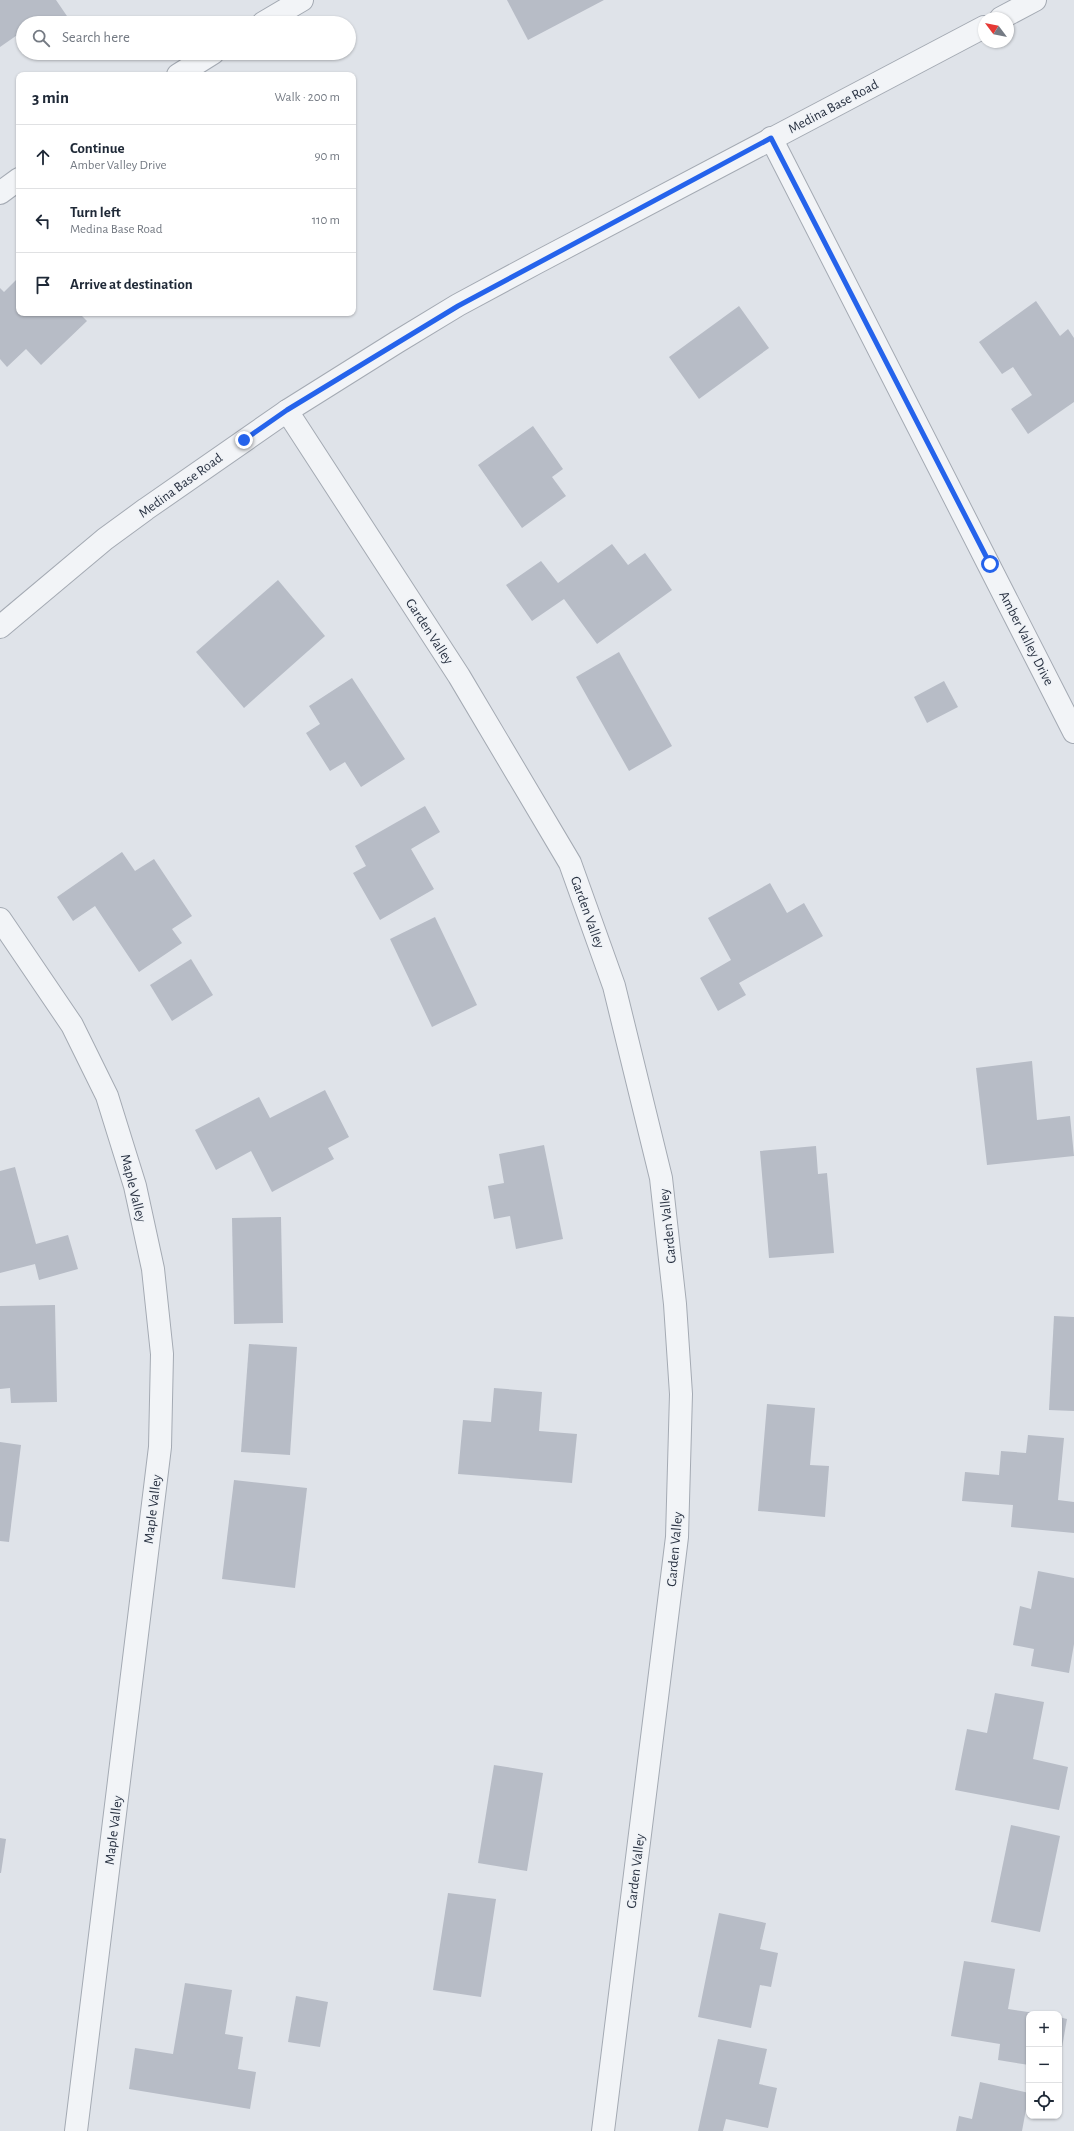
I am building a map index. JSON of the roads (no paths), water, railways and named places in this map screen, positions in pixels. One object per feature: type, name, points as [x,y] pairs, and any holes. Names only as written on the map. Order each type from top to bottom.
[{"type":"street","points":[[276,16],[302,0]]},
{"type":"street","points":[[1012,12],[1035,0]]},
{"type":"street","name":"Medina Base Road","points":[[0,627],[105,539],[287,410],[458,306],[771,138],[978,30]]},
{"type":"street","points":[[183,72],[202,60]]},
{"type":"street","name":"Amber Valley Drive","points":[[771,138],[1074,732]]},
{"type":"street","points":[[0,193],[16,181]]},
{"type":"street","name":"Garden Valley","points":[[287,410],[459,676],[570,863],[614,986],[662,1178],[675,1304],[681,1394],[677,1537],[603,2131]]},
{"type":"street","name":"Maple Valley","points":[[0,919],[72,1025],[107,1096],[135,1186],[153,1269],[162,1354],[160,1447],[76,2131]]}]
